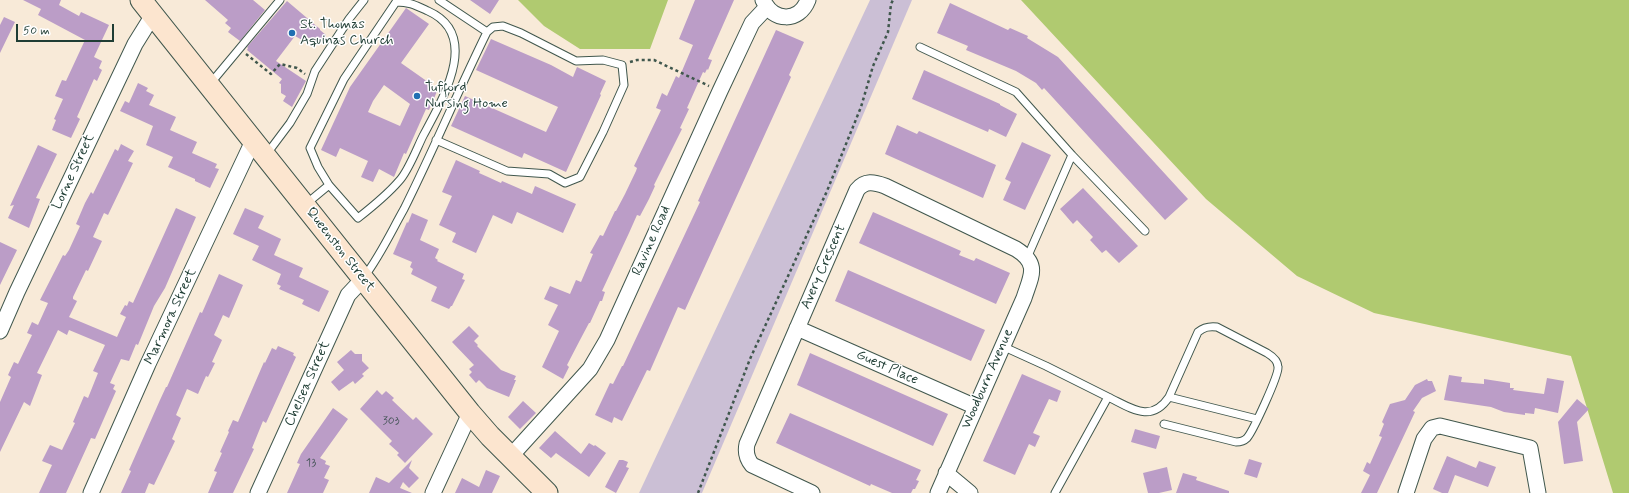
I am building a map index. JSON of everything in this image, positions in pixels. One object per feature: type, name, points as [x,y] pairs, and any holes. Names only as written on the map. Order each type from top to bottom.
[{"type":"main road","name":"Queenston Street","points":[[147,8],[470,413],[510,457],[547,493]]},
{"type":"street","name":"Ravine Road","points":[[510,457],[590,369],[607,340],[752,23],[765,4],[773,14],[782,17],[791,17],[799,13],[806,6],[808,0]]},
{"type":"street","name":"Lorne Street","points":[[0,331],[17,292],[135,44],[147,8]]},
{"type":"street","name":"Marmora Street","points":[[91,493],[148,364],[259,149]]},
{"type":"street","name":"Avery Crescent","points":[[812,493],[752,465],[746,456],[746,450],[797,328],[855,196],[861,186],[872,182],[885,186],[1016,249],[1029,260]]},
{"type":"street","name":"Woodburn Avenue","points":[[938,493],[1026,292],[1032,273],[1029,260]]},
{"type":"street","name":"Chelsea Street","points":[[258,493],[348,295],[363,279]]},
{"type":"street","name":"Guest Place","points":[[797,328],[976,407]]},
{"type":"street","points":[[433,493],[470,413]]},
{"type":"street","points":[[1406,493],[1424,439],[1432,428],[1440,426],[1530,448],[1538,493]]},
{"type":"street","points":[[946,473],[970,493]]},
{"type":"lane","points":[[209,86],[280,0]]},
{"type":"lane","points":[[259,149],[290,122],[307,94],[315,71],[349,19],[364,0]]},
{"type":"lane","points":[[438,0],[486,32]]},
{"type":"lane","points":[[396,2],[408,2],[437,15],[453,33],[456,55],[441,102],[400,180],[358,218],[329,185],[318,167],[310,148],[344,79],[396,2]]},
{"type":"lane","points":[[363,279],[378,259],[420,178],[436,140],[486,32],[493,27],[503,26],[521,33],[576,61],[603,60],[622,65],[624,85],[603,132],[580,177],[565,182],[548,174],[506,171],[436,140]]},
{"type":"lane","points":[[920,47],[1016,92],[1072,155],[1145,231]]},
{"type":"lane","points":[[1029,260],[1072,155]]},
{"type":"lane","points":[[304,205],[329,185]]},
{"type":"lane","points":[[1002,346],[1108,397],[1146,413],[1158,410],[1170,397],[1198,332],[1203,328],[1209,326],[1217,328],[1267,353],[1278,362],[1278,374],[1250,434],[1246,439],[1236,442],[1164,424]]},
{"type":"lane","points":[[1054,493],[1108,397]]},
{"type":"lane","points":[[1170,397],[1257,419]]},
{"type":"path","points":[[698,493],[750,359],[827,191],[861,107],[873,66],[888,32],[891,4],[893,0]]},
{"type":"path","points":[[239,49],[271,74],[280,64],[297,68],[312,79]]},
{"type":"path","points":[[622,65],[637,60],[654,60],[720,91]]},
{"type":"shaded area","points":[[870,0],[912,0],[702,493],[639,493]]},
{"type":"green space","points":[[518,0],[668,0],[650,49],[580,49],[544,26]]},
{"type":"green space","points":[[1021,0],[1629,0],[1629,493],[1613,493],[1571,356],[1374,313],[1297,276],[1206,199]]},
{"type":"building","points":[[23,0],[61,0],[59,5],[79,16],[81,12],[109,25],[94,57],[102,61],[99,68],[102,70],[97,81],[94,79],[77,117],[80,119],[71,138],[52,130],[56,120],[54,119],[63,99],[55,96],[62,80],[66,81],[85,40],[38,15],[41,9]]},
{"type":"building","points":[[205,0],[253,0],[265,10],[240,41],[228,32],[231,28],[225,23],[228,20]]},
{"type":"building","points":[[470,0],[499,0],[490,14]]},
{"type":"building","points":[[695,0],[734,0],[708,59],[712,60],[708,70],[707,69],[705,73],[703,72],[687,108],[689,109],[680,128],[682,129],[654,185],[655,186],[649,199],[640,216],[637,215],[602,291],[605,292],[602,301],[600,301],[567,365],[569,367],[563,379],[542,367],[559,331],[548,325],[558,305],[544,299],[550,286],[570,294],[576,280],[581,282],[593,254],[590,253],[600,235],[603,236],[636,171],[637,168],[634,166],[661,110],[656,108],[662,93],[667,96],[676,76],[679,78],[693,45],[679,39]]},
{"type":"building","name":"St. Thomas Aquinas Church","points":[[287,1],[326,35],[318,45],[306,36],[302,40],[295,36],[276,61],[306,81],[292,107],[283,101],[286,96],[281,93],[281,84],[279,83],[282,79],[247,50],[247,47]]},
{"type":"building","points":[[950,3],[1008,30],[1010,28],[1028,36],[1027,38],[1058,57],[1188,199],[1165,220],[1044,88],[1042,90],[1036,83],[1016,71],[966,50],[968,46],[937,33]]},
{"type":"building","name":"Tufford Nursing Home","points":[[406,8],[429,24],[401,63],[438,89],[429,110],[426,109],[406,154],[404,153],[394,177],[379,169],[373,182],[361,177],[368,161],[340,148],[336,157],[321,150],[350,87]],"holes":[[[384,85],[410,104],[400,126],[368,112],[373,101]]]},
{"type":"building","points":[[4,17],[15,22],[0,53],[0,25]]},
{"type":"building","points":[[776,30],[804,42],[789,75],[791,77],[685,310],[678,307],[650,371],[647,370],[622,421],[614,417],[612,423],[595,415],[610,383],[613,384],[623,366],[700,202],[698,201]]},
{"type":"building","points":[[491,39],[551,65],[573,77],[577,67],[606,81],[566,172],[524,153],[522,158],[451,126],[465,96],[546,132],[558,107],[476,70]]},
{"type":"building","points":[[924,70],[1000,104],[1017,114],[1006,137],[989,129],[988,132],[912,99]]},
{"type":"building","points":[[138,83],[148,88],[146,91],[154,95],[149,105],[176,117],[170,130],[197,142],[192,153],[217,164],[215,168],[219,169],[210,188],[195,181],[195,179],[168,167],[173,157],[146,145],[153,126],[120,111],[125,101],[129,103]]},
{"type":"building","points":[[897,125],[917,134],[919,131],[996,165],[983,198],[885,154]]},
{"type":"building","points":[[1022,142],[1051,155],[1025,210],[1003,200],[1011,182],[1005,179]]},
{"type":"building","points":[[121,144],[134,151],[128,161],[133,163],[108,215],[104,213],[93,237],[102,241],[88,271],[86,270],[73,297],[73,299],[77,301],[69,317],[117,337],[126,317],[120,314],[125,305],[127,306],[129,301],[133,303],[176,208],[196,217],[165,288],[154,306],[138,345],[136,344],[129,361],[121,359],[110,383],[115,385],[113,389],[116,391],[95,439],[91,438],[66,493],[39,493],[52,465],[42,461],[50,445],[62,450],[75,423],[73,422],[84,396],[88,398],[98,373],[93,371],[105,345],[69,330],[67,335],[58,330],[37,373],[42,375],[30,406],[24,402],[0,452],[0,402],[11,377],[8,375],[14,362],[18,364],[32,335],[27,333],[32,322],[38,325],[48,303],[40,300],[63,255],[65,256],[69,250],[80,226],[76,224],[85,203],[91,192],[93,194],[115,149],[118,151]]},
{"type":"building","points":[[38,145],[57,154],[36,198],[40,199],[29,228],[8,218],[14,205],[10,206]]},
{"type":"building","points":[[456,160],[501,183],[502,181],[532,194],[535,186],[576,204],[563,233],[517,212],[512,224],[493,215],[476,253],[452,242],[456,233],[439,225],[452,196],[442,192]]},
{"type":"building","points":[[1083,188],[1138,246],[1119,263],[1106,250],[1102,253],[1090,240],[1093,237],[1077,220],[1073,224],[1060,209]]},
{"type":"building","points":[[245,208],[264,216],[258,228],[281,239],[274,255],[303,268],[299,277],[329,291],[319,312],[302,304],[304,300],[279,289],[281,286],[277,284],[281,274],[252,260],[259,246],[233,234]]},
{"type":"building","points":[[873,212],[961,251],[959,255],[974,261],[976,258],[1010,273],[996,304],[859,243]]},
{"type":"building","points":[[412,213],[428,220],[420,240],[439,249],[435,258],[438,260],[437,261],[464,274],[462,279],[465,280],[449,309],[431,301],[437,287],[411,274],[413,269],[410,267],[412,262],[393,254]]},
{"type":"building","points":[[0,242],[17,250],[0,285]]},
{"type":"building","points":[[848,270],[985,330],[971,361],[835,301]]},
{"type":"building","points":[[219,274],[243,285],[229,318],[223,315],[214,335],[222,340],[212,362],[215,363],[208,377],[206,376],[198,394],[187,389],[176,415],[181,418],[172,439],[175,441],[154,485],[149,483],[145,493],[121,493],[131,471],[129,470],[160,400]]},
{"type":"building","points":[[469,326],[479,336],[474,341],[478,345],[477,346],[501,370],[516,376],[514,380],[516,380],[509,397],[487,388],[479,380],[476,383],[469,375],[472,372],[469,369],[474,365],[452,342]]},
{"type":"building","points":[[278,346],[294,353],[293,355],[296,357],[266,423],[263,421],[252,448],[254,449],[233,493],[208,493],[217,472],[214,471],[222,453],[220,452],[233,420],[238,422],[264,362],[265,363],[272,348],[276,350]]},
{"type":"building","points":[[351,350],[355,354],[362,354],[362,361],[369,368],[362,374],[364,376],[355,384],[353,381],[339,391],[331,382],[344,370],[337,362]]},
{"type":"building","points":[[810,353],[948,414],[933,446],[797,385]]},
{"type":"building","points":[[1022,374],[1061,391],[1057,402],[1049,399],[1033,433],[1040,436],[1035,447],[1029,444],[1015,475],[983,461]]},
{"type":"building","points":[[1449,375],[1462,377],[1461,382],[1484,384],[1484,379],[1510,383],[1510,388],[1514,388],[1513,390],[1544,394],[1547,378],[1564,381],[1558,413],[1535,408],[1534,414],[1525,413],[1525,415],[1504,412],[1491,407],[1444,400]]},
{"type":"building","points":[[1427,379],[1428,381],[1432,381],[1436,391],[1422,398],[1413,411],[1415,412],[1377,493],[1361,493],[1370,475],[1363,471],[1367,462],[1370,464],[1382,437],[1379,436],[1384,424],[1382,422],[1390,404],[1405,400],[1415,385]]},
{"type":"building","points":[[377,390],[382,395],[386,391],[394,398],[392,400],[413,420],[416,417],[433,434],[405,463],[397,455],[399,453],[389,444],[392,441],[360,409]]},
{"type":"building","points":[[1577,399],[1589,409],[1577,422],[1583,461],[1564,464],[1558,422]]},
{"type":"building","points":[[523,401],[536,413],[520,429],[508,417]]},
{"type":"building","points":[[333,408],[348,419],[320,458],[326,461],[325,464],[330,466],[324,478],[329,480],[323,493],[287,493],[300,464],[297,463],[301,454]]},
{"type":"building","points":[[790,413],[921,470],[916,480],[919,481],[915,489],[913,489],[911,493],[892,493],[871,484],[870,486],[776,443]]},
{"type":"building","points":[[1135,429],[1160,436],[1156,449],[1131,442]]},
{"type":"building","points":[[555,431],[581,454],[589,443],[594,446],[595,445],[606,453],[589,477],[556,453],[551,458],[539,448]]},
{"type":"building","points":[[1447,456],[1476,468],[1479,461],[1496,467],[1488,487],[1455,475],[1448,493],[1442,493],[1433,489]]},
{"type":"building","points":[[1249,459],[1262,463],[1257,478],[1244,474]]},
{"type":"building","points":[[412,460],[409,468],[419,478],[409,488],[403,482],[400,488],[412,493],[369,493],[376,477],[389,483]]},
{"type":"building","points":[[619,460],[628,462],[626,467],[629,468],[616,493],[605,487]]},
{"type":"building","points":[[1167,467],[1172,490],[1159,493],[1148,493],[1143,473]]},
{"type":"building","points":[[486,470],[500,476],[492,493],[455,493],[462,478],[479,487]]},
{"type":"building","points":[[1183,473],[1197,477],[1196,480],[1229,491],[1229,493],[1176,493]]},
{"type":"place","name":"St. Thomas Aquinas Church","points":[[292,33]]},
{"type":"place","name":"Tufford Nursing Home","points":[[417,96]]}]
